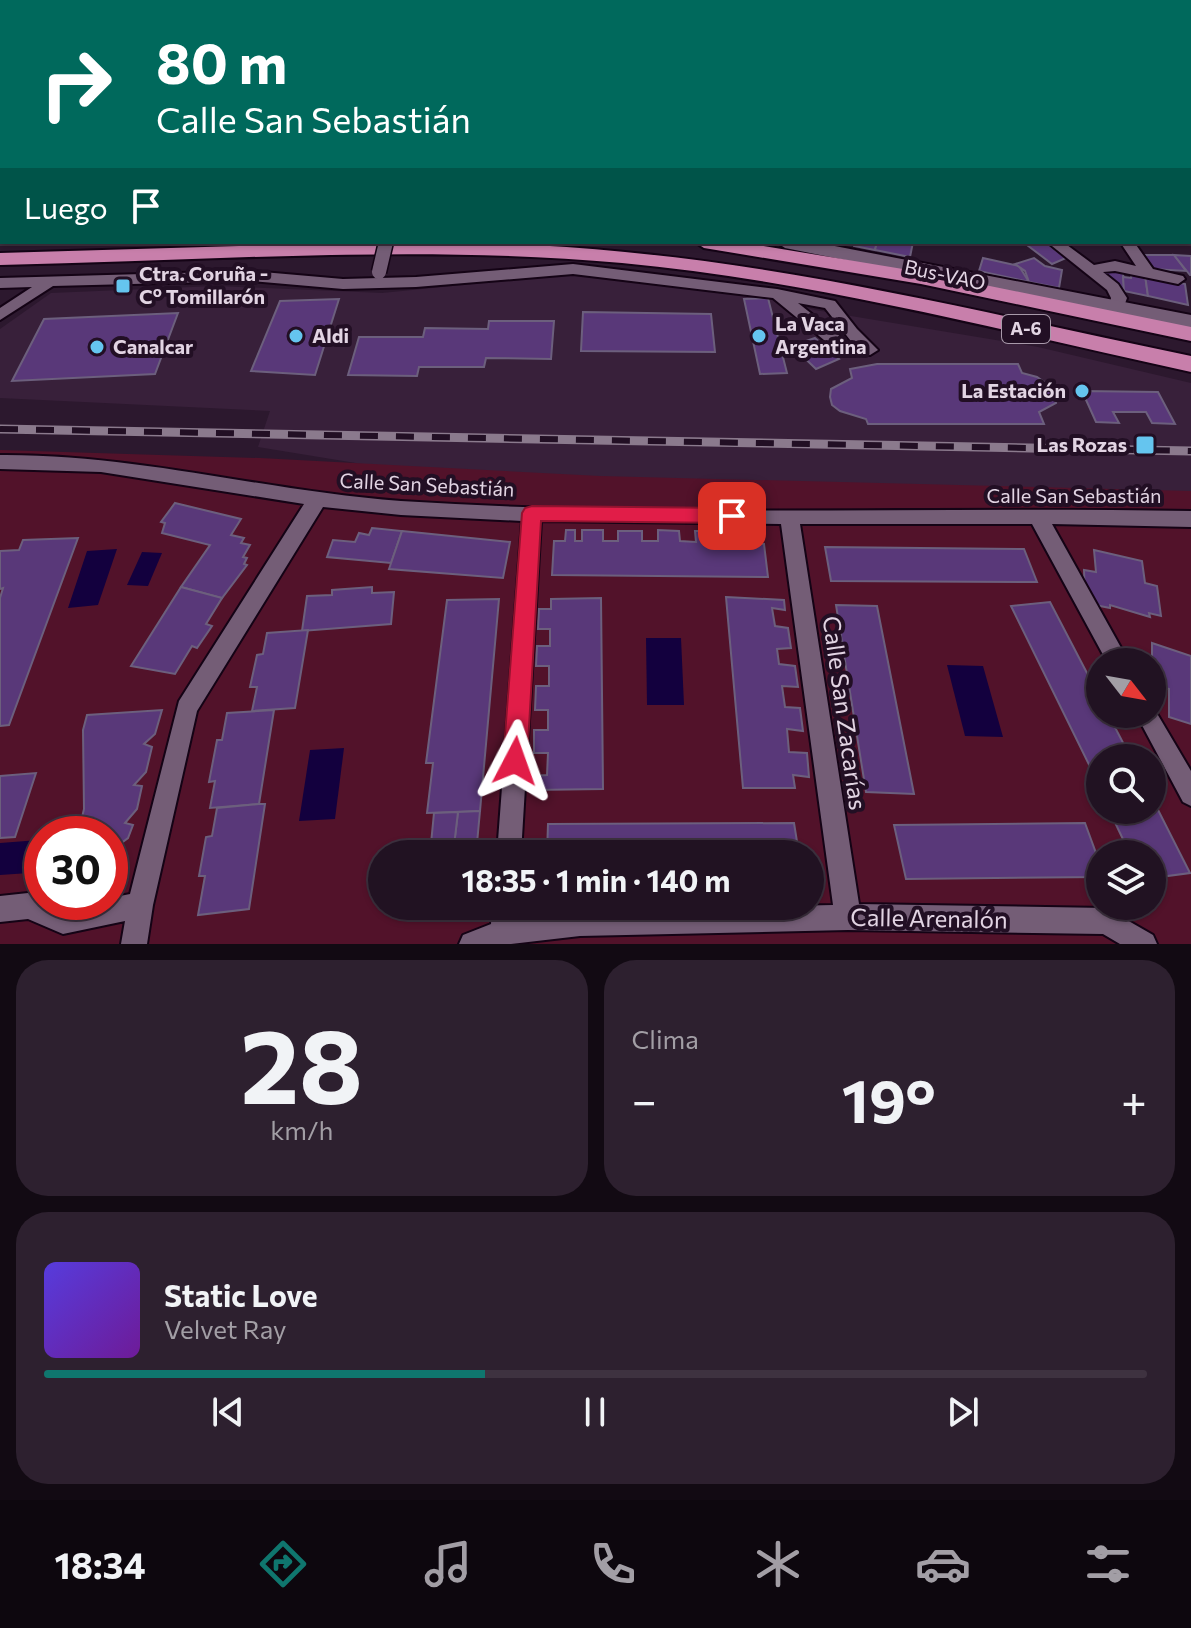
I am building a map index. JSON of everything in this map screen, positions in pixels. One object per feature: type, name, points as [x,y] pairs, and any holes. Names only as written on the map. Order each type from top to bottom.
[{"type":"highway","points":[[0,246],[84,244]]},
{"type":"highway","name":"Bus-VAO","points":[[611,244],[723,257],[866,281],[1191,349]]},
{"type":"highway","name":"A-6","points":[[716,244],[921,278],[1191,334]]},
{"type":"highway","name":"A-6","points":[[0,259],[108,258],[289,249],[545,251],[757,275],[1191,364]]},
{"type":"highway","points":[[0,269],[108,258]]},
{"type":"street","points":[[377,277],[385,244]]},
{"type":"street","points":[[795,244],[1191,322]]},
{"type":"street","points":[[1057,244],[1113,287],[1119,298],[1117,308]]},
{"type":"street","points":[[1128,244],[1148,273]]},
{"type":"street","points":[[1091,270],[1115,266],[1178,279]]},
{"type":"street","points":[[0,283],[250,276],[343,284],[377,277],[573,269],[777,294],[830,304],[851,333],[870,350],[847,350],[777,294]]},
{"type":"street","points":[[0,315],[51,281]]},
{"type":"street","name":"Calle San Sebastián","points":[[0,462],[42,459],[151,472],[317,500],[398,508],[532,513],[1191,519]]},
{"type":"street","points":[[134,944],[140,905],[187,708],[317,500]]},
{"type":"street","points":[[510,840],[532,513]]},
{"type":"street","name":"Calle San Zacarías","points":[[789,516],[848,917]]},
{"type":"street","points":[[1039,519],[1110,648]]},
{"type":"street","points":[[1155,728],[1191,794]]},
{"type":"street","points":[[0,909],[28,906],[63,921],[140,905]]},
{"type":"street","name":"Calle Arenalón","points":[[824,918],[1106,921],[1144,944]]},
{"type":"street","name":"Calle Arenalón","points":[[472,944],[503,920]]},
{"type":"street","name":"Calle Arenalón","points":[[523,920],[580,923],[714,920]]},
{"type":"shaded area","points":[[571,274],[768,298],[815,310],[1038,347],[1191,383],[1191,515],[551,495],[258,447],[270,411],[0,398],[0,329],[51,293],[216,286],[382,293]]},
{"type":"shaded area","points":[[0,450],[260,458],[600,476],[1191,491],[1191,944],[0,944]]},
{"type":"shaded area","points":[[117,549],[98,605],[68,608],[87,551]]},
{"type":"shaded area","points":[[142,552],[162,553],[148,586],[127,585]]},
{"type":"shaded area","points":[[646,638],[681,638],[684,705],[647,705]]},
{"type":"shaded area","points":[[947,665],[983,666],[1003,737],[965,736]]},
{"type":"shaded area","points":[[344,748],[335,819],[299,821],[310,750]]},
{"type":"shaded area","points":[[24,841],[24,873],[0,875],[0,843]]},
{"type":"building","points":[[854,244],[876,244],[875,250]]},
{"type":"building","points":[[876,244],[913,244],[910,257],[875,250]]},
{"type":"building","points":[[1048,244],[1066,258],[1052,264],[1027,245]]},
{"type":"building","points":[[1144,255],[1174,255],[1186,271],[1152,269]]},
{"type":"building","points":[[1174,255],[1191,256],[1191,275],[1190,275]]},
{"type":"building","points":[[983,258],[1019,266],[1029,282],[979,271]]},
{"type":"building","points":[[1034,258],[1045,266],[1062,270],[1059,288],[1029,282],[1025,271],[1015,264]]},
{"type":"building","points":[[1109,269],[1123,271],[1124,291],[1097,273]]},
{"type":"building","points":[[1132,273],[1145,275],[1148,296],[1124,291],[1123,277],[1131,278]]},
{"type":"building","points":[[1145,275],[1185,284],[1188,305],[1148,296]]},
{"type":"building","points":[[768,298],[787,373],[760,374],[744,299]]},
{"type":"building","name":"Aldi","points":[[339,299],[315,375],[251,371],[280,301]]},
{"type":"building","points":[[583,312],[711,314],[715,352],[581,351]]},
{"type":"building","name":"Canalcar","points":[[178,313],[155,374],[12,381],[44,319]]},
{"type":"building","points":[[489,321],[554,321],[551,359],[486,358],[484,367],[419,367],[417,376],[348,375],[359,337],[423,337],[425,328],[488,329]]},
{"type":"building","points":[[815,338],[839,359],[816,369],[792,346]]},
{"type":"building","points":[[877,364],[1018,364],[1022,373],[1037,377],[1053,388],[1056,403],[1039,412],[1044,424],[868,424],[866,419],[840,411],[832,405],[831,389],[852,378],[850,369]]},
{"type":"building","points":[[1082,391],[1158,392],[1175,424],[1152,423],[1146,412],[1113,412],[1119,423],[1096,422]]},
{"type":"building","points":[[175,503],[241,519],[231,535],[244,538],[241,543],[250,545],[243,557],[247,558],[244,564],[247,565],[222,598],[181,587],[210,545],[162,533],[165,523],[161,522]]},
{"type":"building","points":[[372,528],[402,531],[391,563],[327,557],[333,540],[355,542],[359,533],[369,535]]},
{"type":"building","points":[[566,530],[575,530],[575,541],[582,541],[582,530],[603,530],[603,541],[618,541],[618,531],[642,531],[642,541],[658,541],[658,530],[679,531],[680,541],[696,542],[695,531],[717,531],[718,542],[737,542],[736,533],[754,533],[755,544],[764,544],[768,577],[552,575],[554,541],[565,541]]},
{"type":"building","points":[[402,531],[510,542],[503,578],[389,569]]},
{"type":"building","points":[[78,538],[9,725],[0,726],[0,598],[3,588],[0,589],[0,551],[19,550],[23,540]]},
{"type":"building","points":[[825,547],[1024,549],[1037,582],[831,581]]},
{"type":"building","points":[[1094,550],[1142,561],[1145,583],[1157,586],[1161,616],[1149,613],[1150,617],[1110,605],[1110,608],[1095,605],[1085,599],[1084,570],[1096,572]]},
{"type":"building","points":[[181,587],[222,598],[206,624],[212,626],[197,648],[192,646],[175,674],[131,666]]},
{"type":"building","points":[[372,587],[372,593],[394,592],[391,624],[302,631],[307,596],[332,595],[332,590]]},
{"type":"building","points":[[726,597],[784,600],[785,610],[772,608],[775,626],[788,628],[791,648],[777,649],[779,664],[795,666],[798,687],[782,686],[785,707],[800,708],[803,731],[787,729],[789,752],[807,753],[809,777],[793,775],[795,788],[743,788]]},
{"type":"building","points":[[601,598],[603,789],[532,790],[532,776],[547,775],[548,753],[534,753],[534,730],[548,730],[548,710],[535,710],[536,686],[549,686],[549,666],[536,666],[537,646],[550,646],[550,629],[538,629],[539,609],[551,609],[551,599]]},
{"type":"building","points":[[499,599],[480,811],[427,813],[433,763],[426,763],[447,600]]},
{"type":"building","points":[[1050,602],[1086,671],[1086,728],[1115,728],[1124,744],[1086,744],[1086,759],[1011,606]]},
{"type":"building","points":[[836,605],[877,606],[914,794],[866,792]]},
{"type":"building","points":[[308,630],[295,708],[252,711],[257,687],[250,687],[257,655],[263,654],[267,633]]},
{"type":"building","points":[[1152,643],[1191,656],[1191,724],[1169,717],[1166,648],[1152,648]]},
{"type":"building","points":[[162,710],[155,734],[144,744],[152,747],[146,772],[134,785],[142,786],[137,809],[128,820],[128,816],[82,816],[83,730],[87,715]]},
{"type":"building","points":[[274,710],[259,804],[210,808],[215,781],[209,782],[217,740],[222,740],[227,713]]},
{"type":"building","points":[[36,773],[15,837],[0,838],[0,776]]},
{"type":"building","points":[[265,804],[249,909],[198,915],[205,876],[199,876],[206,837],[212,836],[217,808]]},
{"type":"building","points":[[480,811],[477,840],[455,840],[458,812]]},
{"type":"building","points":[[458,812],[455,840],[431,840],[434,813]]},
{"type":"building","points":[[794,823],[797,840],[547,840],[548,824]]},
{"type":"building","points":[[1085,823],[1091,840],[1086,840],[1086,877],[906,879],[894,825]]},
{"type":"building","points":[[1116,824],[1165,824],[1190,873],[1166,876],[1166,840],[1123,840]]},
{"type":"railway","points":[[0,429],[1191,451]]},
{"type":"place","name":"Ctra. Coruña - Cº Tomillarón","points":[[123,286]]},
{"type":"place","name":"Aldi","points":[[296,336]]},
{"type":"place","name":"La Vaca Argentina","points":[[759,336]]},
{"type":"place","name":"Canalcar","points":[[97,347]]},
{"type":"place","name":"La Estación","points":[[1082,391]]},
{"type":"place","name":"Las Rozas","points":[[1145,445]]},
{"type":"route","points":[[515,761],[532,513],[732,516]]}]
